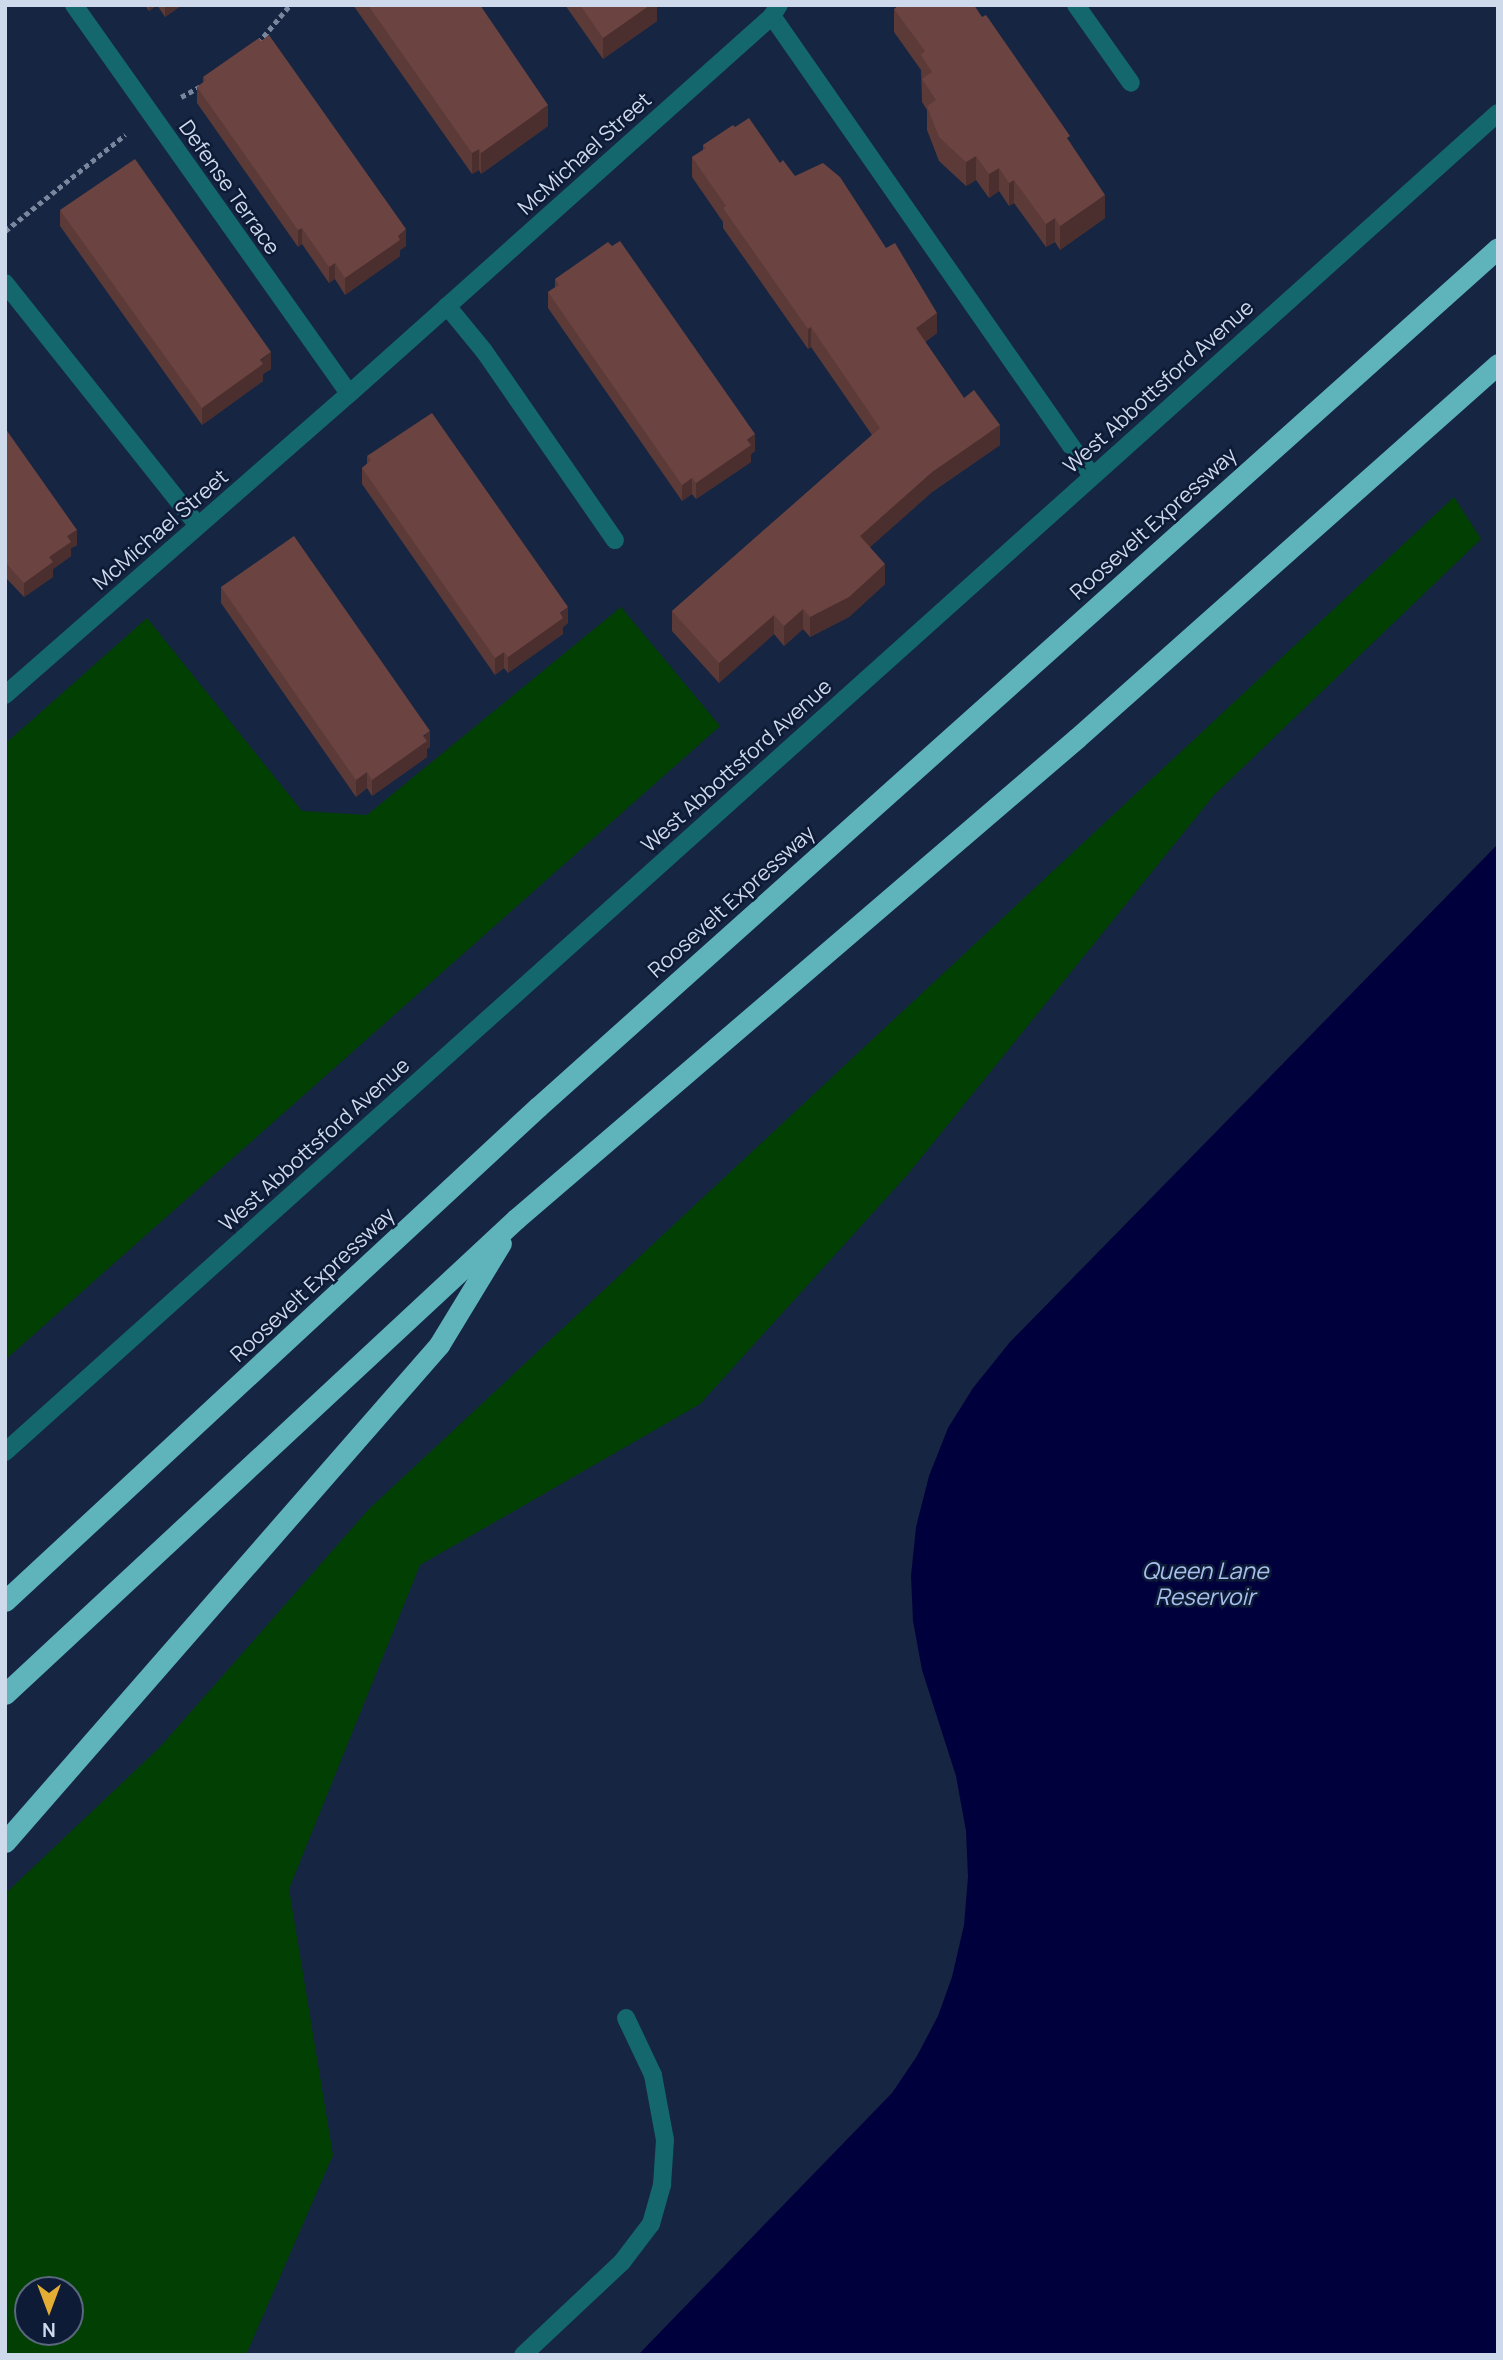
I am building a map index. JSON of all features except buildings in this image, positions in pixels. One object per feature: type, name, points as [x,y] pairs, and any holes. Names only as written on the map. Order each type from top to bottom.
[{"type":"highway","name":"Roosevelt Expressway","points":[[5,1601],[538,1107],[1498,248]]},
{"type":"highway","points":[[5,1694],[516,1219],[1077,738],[1498,364]]},
{"type":"highway","points":[[5,1842],[439,1345],[516,1219]]},
{"type":"street","name":"Defense Terrace","points":[[74,5],[349,394]]},
{"type":"street","points":[[1076,5],[1131,83]]},
{"type":"street","name":"McMichael Street","points":[[5,695],[349,394],[776,10],[1092,476]]},
{"type":"street","name":"West Abbottsford Avenue","points":[[5,1452],[1498,113]]},
{"type":"street","points":[[5,283],[198,526]]},
{"type":"street","points":[[447,306],[484,351],[615,540]]},
{"type":"street","points":[[523,2355],[622,2262],[651,2224],[662,2185],[665,2140],[653,2075],[626,2018]]},
{"type":"green space","points":[[1454,497],[1481,539],[1214,795],[908,1174],[700,1404],[420,1565],[289,1889],[333,2155],[246,2355],[5,2355],[5,1894],[160,1747],[369,1509]]},
{"type":"green space","points":[[621,607],[720,726],[5,1360],[5,744],[147,618],[302,811],[367,815]]},
{"type":"water","name":"Queen Lane Reservoir","points":[[1498,844],[1498,2355],[638,2355],[892,2093],[917,2056],[938,2016],[952,1977],[964,1925],[968,1877],[966,1831],[956,1776],[922,1670],[913,1621],[911,1576],[916,1527],[929,1476],[948,1428],[973,1388],[1010,1342]]}]
